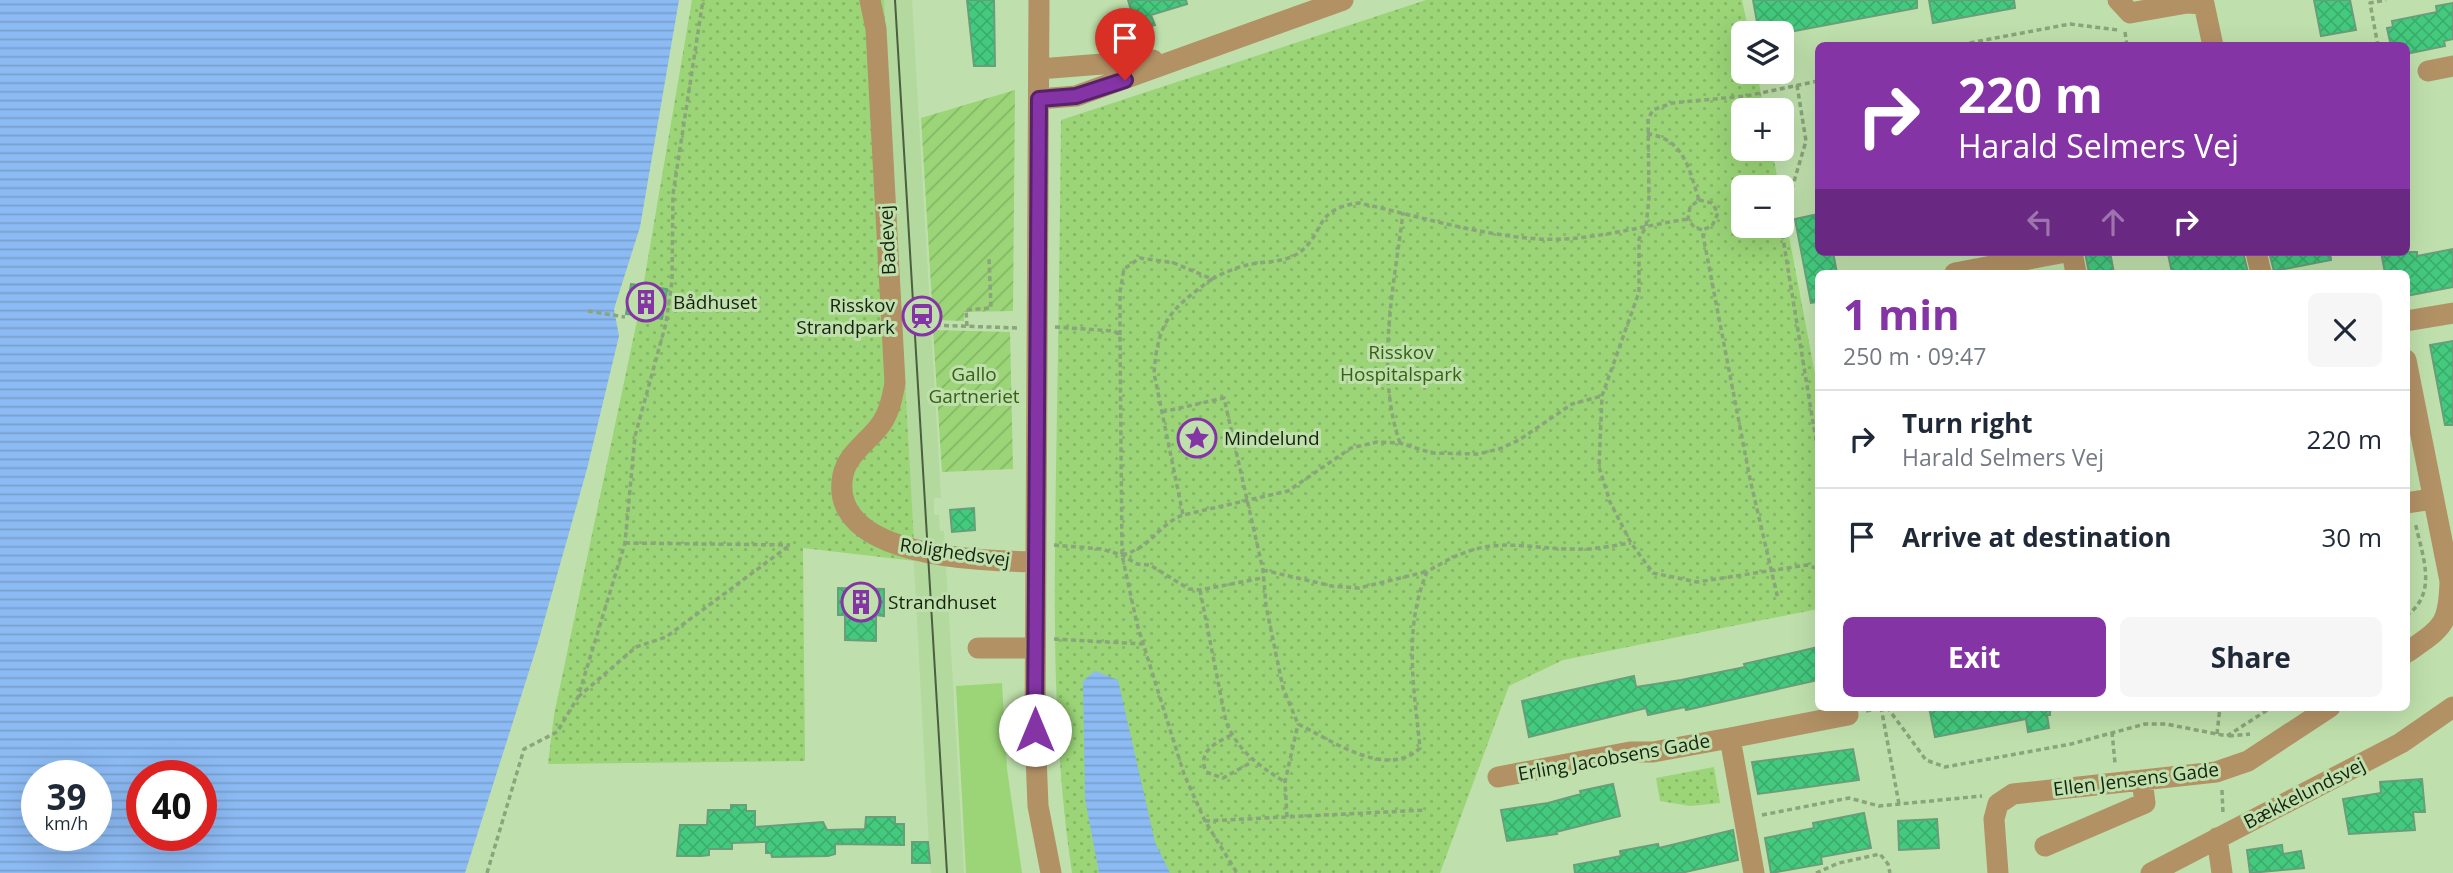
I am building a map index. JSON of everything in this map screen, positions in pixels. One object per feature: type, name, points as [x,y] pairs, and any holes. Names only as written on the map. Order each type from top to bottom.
[{"type":"street","name":"Badevej","points":[[846,507],[843,476],[852,455],[880,426],[892,404],[895,383],[876,29],[870,0]]},
{"type":"street","name":"Rolighedsvej","points":[[1039,0],[1035,643],[1038,806],[1051,873]]},
{"type":"street","points":[[1039,99],[1076,96],[1183,55],[1343,0]]},
{"type":"street","points":[[2118,0],[2130,13],[2187,3],[2211,2],[2213,42]]},
{"type":"street","points":[[1039,69],[1122,64],[1183,55]]},
{"type":"street","points":[[2428,71],[2453,66]]},
{"type":"street","points":[[1971,270],[2045,256]]},
{"type":"street","points":[[2410,320],[2453,313]]},
{"type":"street","points":[[2410,411],[2417,501],[2451,581],[2449,610],[2438,631],[2410,650]]},
{"type":"street","name":"Rolighedsvej","points":[[846,507],[857,523],[874,536],[897,545],[953,555],[1035,552]]},
{"type":"street","points":[[978,648],[1035,643]]},
{"type":"street","name":"Bækkelundsvej","points":[[2151,873],[2401,743],[2453,707]]},
{"type":"street","name":"Erling Jacobsens Gade","points":[[1498,777],[1630,752],[1653,752],[1730,738],[1848,715],[1847,711]]},
{"type":"street","name":"Ellen Jensens Gade","points":[[2004,800],[2013,794],[2222,771],[2248,761],[2323,711]]},
{"type":"street","name":"Erling Jacobsens Gade","points":[[1730,738],[1755,873]]},
{"type":"street","points":[[2045,846],[2144,803],[2142,780]]},
{"type":"street","points":[[1998,873],[1994,819],[1998,804],[2004,800]]},
{"type":"street","points":[[2220,836],[2222,873]]},
{"type":"path","points":[[487,873],[524,748],[557,732],[578,697],[625,543],[635,436],[669,302],[673,194],[703,0]]},
{"type":"path","points":[[2377,42],[2369,2],[2386,0]]},
{"type":"path","points":[[1974,42],[2070,24],[2132,30]]},
{"type":"path","points":[[2124,30],[2126,42]]},
{"type":"path","points":[[1815,82],[1746,96],[1672,103],[1653,110],[1648,119],[1649,198],[1646,227],[1639,239],[1639,292],[1602,396],[1599,467],[1610,502],[1631,543],[1653,573],[1697,582],[1807,565],[1815,568]]},
{"type":"path","points":[[1794,181],[1806,141],[1797,85]]},
{"type":"path","points":[[1647,134],[1660,136],[1675,144],[1685,157],[1699,200]]},
{"type":"path","points":[[1699,200],[1712,203],[1718,213],[1712,226],[1702,230],[1695,228],[1688,219],[1690,207],[1699,200]]},
{"type":"path","points":[[1183,515],[1154,373],[1162,325],[1182,301],[1212,279],[1237,268],[1289,258],[1302,251],[1325,215],[1344,205],[1359,203],[1503,235],[1541,239],[1646,227],[1688,219]]},
{"type":"path","points":[[1400,443],[1390,402],[1388,362],[1403,213]]},
{"type":"path","points":[[1702,230],[1778,599]]},
{"type":"path","points":[[1783,238],[1815,434]]},
{"type":"path","points":[[967,327],[966,310],[991,308],[989,258]]},
{"type":"path","points":[[1212,279],[1174,263],[1140,258],[1124,269],[1120,292],[1119,335],[1122,555],[1143,644],[1184,774],[1205,821],[1237,873]]},
{"type":"path","points":[[588,312],[625,317]]},
{"type":"path","points":[[927,326],[1037,329],[1063,326],[1114,331],[1119,335]]},
{"type":"path","points":[[1122,555],[1142,550],[1164,524],[1183,515],[1288,491],[1350,448],[1377,442],[1400,443],[1432,453],[1478,454],[1519,440],[1572,404],[1602,396]]},
{"type":"path","points":[[1162,412],[1224,398],[1263,570],[1266,606],[1283,688],[1298,724],[1285,782],[1287,817]]},
{"type":"path","points":[[2410,612],[2426,594],[2427,580],[2417,501]]},
{"type":"path","points":[[578,697],[636,647],[666,637],[790,545],[625,543]]},
{"type":"path","points":[[1263,570],[1332,586],[1359,588],[1427,572],[1468,551],[1493,544],[1589,549],[1631,543]]},
{"type":"path","points":[[1035,552],[1101,549],[1122,555],[1137,564],[1150,565],[1189,589],[1200,590],[1263,578]]},
{"type":"path","points":[[1298,724],[1366,757],[1391,760],[1411,757],[1420,748],[1411,652],[1413,616],[1427,572]]},
{"type":"path","points":[[1200,590],[1226,722],[1231,735],[1252,762],[1285,782]]},
{"type":"path","points":[[1035,643],[1143,644]]},
{"type":"path","points":[[1882,711],[1899,804]]},
{"type":"path","points":[[1891,711],[1926,760],[1945,767],[2071,744],[2145,724],[2227,736],[2266,711]]},
{"type":"path","points":[[2217,734],[2220,711]]},
{"type":"path","points":[[2112,732],[2114,754]]},
{"type":"path","points":[[1231,735],[1207,750],[1203,758],[1206,772],[1223,778],[1252,762]]},
{"type":"path","points":[[2220,836],[2222,771]]},
{"type":"path","points":[[1745,819],[1849,798],[1879,806],[1994,795],[2004,800]]},
{"type":"path","points":[[1205,821],[1426,810]]},
{"type":"path","points":[[1816,873],[1839,863],[1880,854],[1888,864],[1890,873]]},
{"type":"shaded area","points":[[884,0],[912,0],[941,498],[934,498],[934,515],[939,515],[940,531],[944,531],[964,873],[931,873],[930,866]]},
{"type":"green space","name":"Risskov Strandpark","points":[[692,0],[884,0],[915,561],[803,548],[805,761],[548,764],[554,715],[639,311]]},
{"type":"green space","name":"Risskov Hospitalspark","points":[[1426,0],[1742,0],[1746,21],[1731,21],[1731,84],[1759,84],[1762,98],[1731,98],[1731,161],[1774,161],[1777,175],[1731,175],[1731,238],[1789,238],[1815,374],[1815,610],[1563,660],[1509,686],[1440,873],[1072,873],[1065,823],[1058,723],[1055,521],[1061,120]]},
{"type":"green space","points":[[1015,90],[1013,311],[964,312],[964,321],[933,320],[921,118]]},
{"type":"green space","name":"Gallo Gartneriet","points":[[933,330],[1010,332],[1013,469],[942,472]]},
{"type":"green space","points":[[1002,683],[1007,769],[1022,873],[966,873],[956,686]]},
{"type":"green space","points":[[1714,767],[1720,803],[1690,806],[1660,801],[1656,778]]},
{"type":"water","points":[[0,0],[679,0],[640,227],[614,309],[619,336],[587,469],[537,646],[465,873],[0,873]]},
{"type":"water","points":[[1095,671],[1118,680],[1155,842],[1170,873],[1099,873],[1085,799],[1083,681]]},
{"type":"building","points":[[967,0],[994,0],[995,66],[974,66]]},
{"type":"building","points":[[1128,0],[1186,0],[1187,4],[1151,15],[1155,25],[1137,30]]},
{"type":"building","points":[[1753,0],[1917,0],[1917,8],[1794,31],[1794,21],[1757,21]]},
{"type":"building","points":[[1929,0],[2014,0],[2015,8],[1933,23]]},
{"type":"building","points":[[2314,0],[2350,0],[2356,30],[2321,36]]},
{"type":"building","points":[[2453,3],[2453,39],[2444,41],[2445,46],[2410,53],[2410,42],[2390,42],[2387,28],[2393,27],[2392,21],[2437,12],[2436,6]]},
{"type":"building","points":[[1815,215],[1815,256],[1834,256],[1836,270],[1815,270],[1815,302],[1811,303],[1795,219]]},
{"type":"building","points":[[2453,249],[2453,287],[2410,295],[2410,270],[2384,270],[2382,256],[2410,256],[2410,252],[2417,252],[2417,256]]},
{"type":"building","points":[[2086,256],[2111,256],[2113,270],[2088,270]]},
{"type":"building","points":[[2168,256],[2244,256],[2247,270],[2171,270]]},
{"type":"building","points":[[2270,256],[2330,256],[2331,260],[2274,270]]},
{"type":"building","name":"Bådhuset","points":[[631,284],[667,289],[662,319],[626,314]]},
{"type":"building","points":[[2453,341],[2453,425],[2445,425],[2430,345]]},
{"type":"building","points":[[974,508],[975,530],[952,532],[950,510]]},
{"type":"building","name":"Strandhuset","points":[[838,588],[884,589],[884,616],[876,615],[876,641],[845,640],[845,615],[838,615]]},
{"type":"building","points":[[1815,648],[1815,681],[1686,710],[1685,707],[1648,715],[1646,708],[1529,737],[1522,701],[1634,676],[1636,687],[1745,667],[1744,664]]},
{"type":"building","points":[[1930,711],[2050,711],[2050,715],[2047,715],[2049,728],[2028,732],[2026,719],[1935,737]]},
{"type":"building","points":[[1853,749],[1859,780],[1758,794],[1752,762]]},
{"type":"building","points":[[2422,779],[2425,812],[2413,812],[2415,830],[2349,834],[2343,799],[2381,793],[2380,782]]},
{"type":"building","points":[[1613,784],[1620,816],[1556,832],[1557,834],[1507,841],[1501,810],[1548,803],[1581,794],[1580,791]]},
{"type":"building","points":[[731,805],[746,805],[746,811],[755,811],[755,827],[823,822],[827,830],[865,829],[866,817],[895,817],[895,824],[904,824],[904,845],[835,844],[835,854],[828,856],[772,857],[771,853],[766,853],[766,842],[732,843],[732,849],[709,849],[709,855],[677,856],[680,825],[707,825],[708,810],[731,810]]},
{"type":"building","points":[[1864,813],[1871,848],[1821,857],[1822,864],[1771,873],[1765,838],[1814,828],[1813,823]]},
{"type":"building","points":[[1937,819],[1939,848],[1899,850],[1898,821]]},
{"type":"building","points":[[1733,830],[1738,860],[1681,873],[1575,873],[1574,865],[1621,856],[1620,851],[1658,844],[1659,848]]},
{"type":"building","points":[[912,842],[928,842],[930,863],[912,863]]},
{"type":"building","points":[[2282,845],[2283,854],[2301,851],[2304,868],[2250,873],[2247,850]]},
{"type":"tram line","points":[[895,0],[947,873]]},
{"type":"place","name":"Bådhuset","points":[[646,302]]},
{"type":"place","name":"Risskov Strandpark","points":[[922,316]]},
{"type":"place","name":"Mindelund","points":[[1197,438]]},
{"type":"place","name":"Strandhuset","points":[[861,602]]},
{"type":"route","points":[[1035,730],[1039,99],[1076,96],[1125,80]]}]
